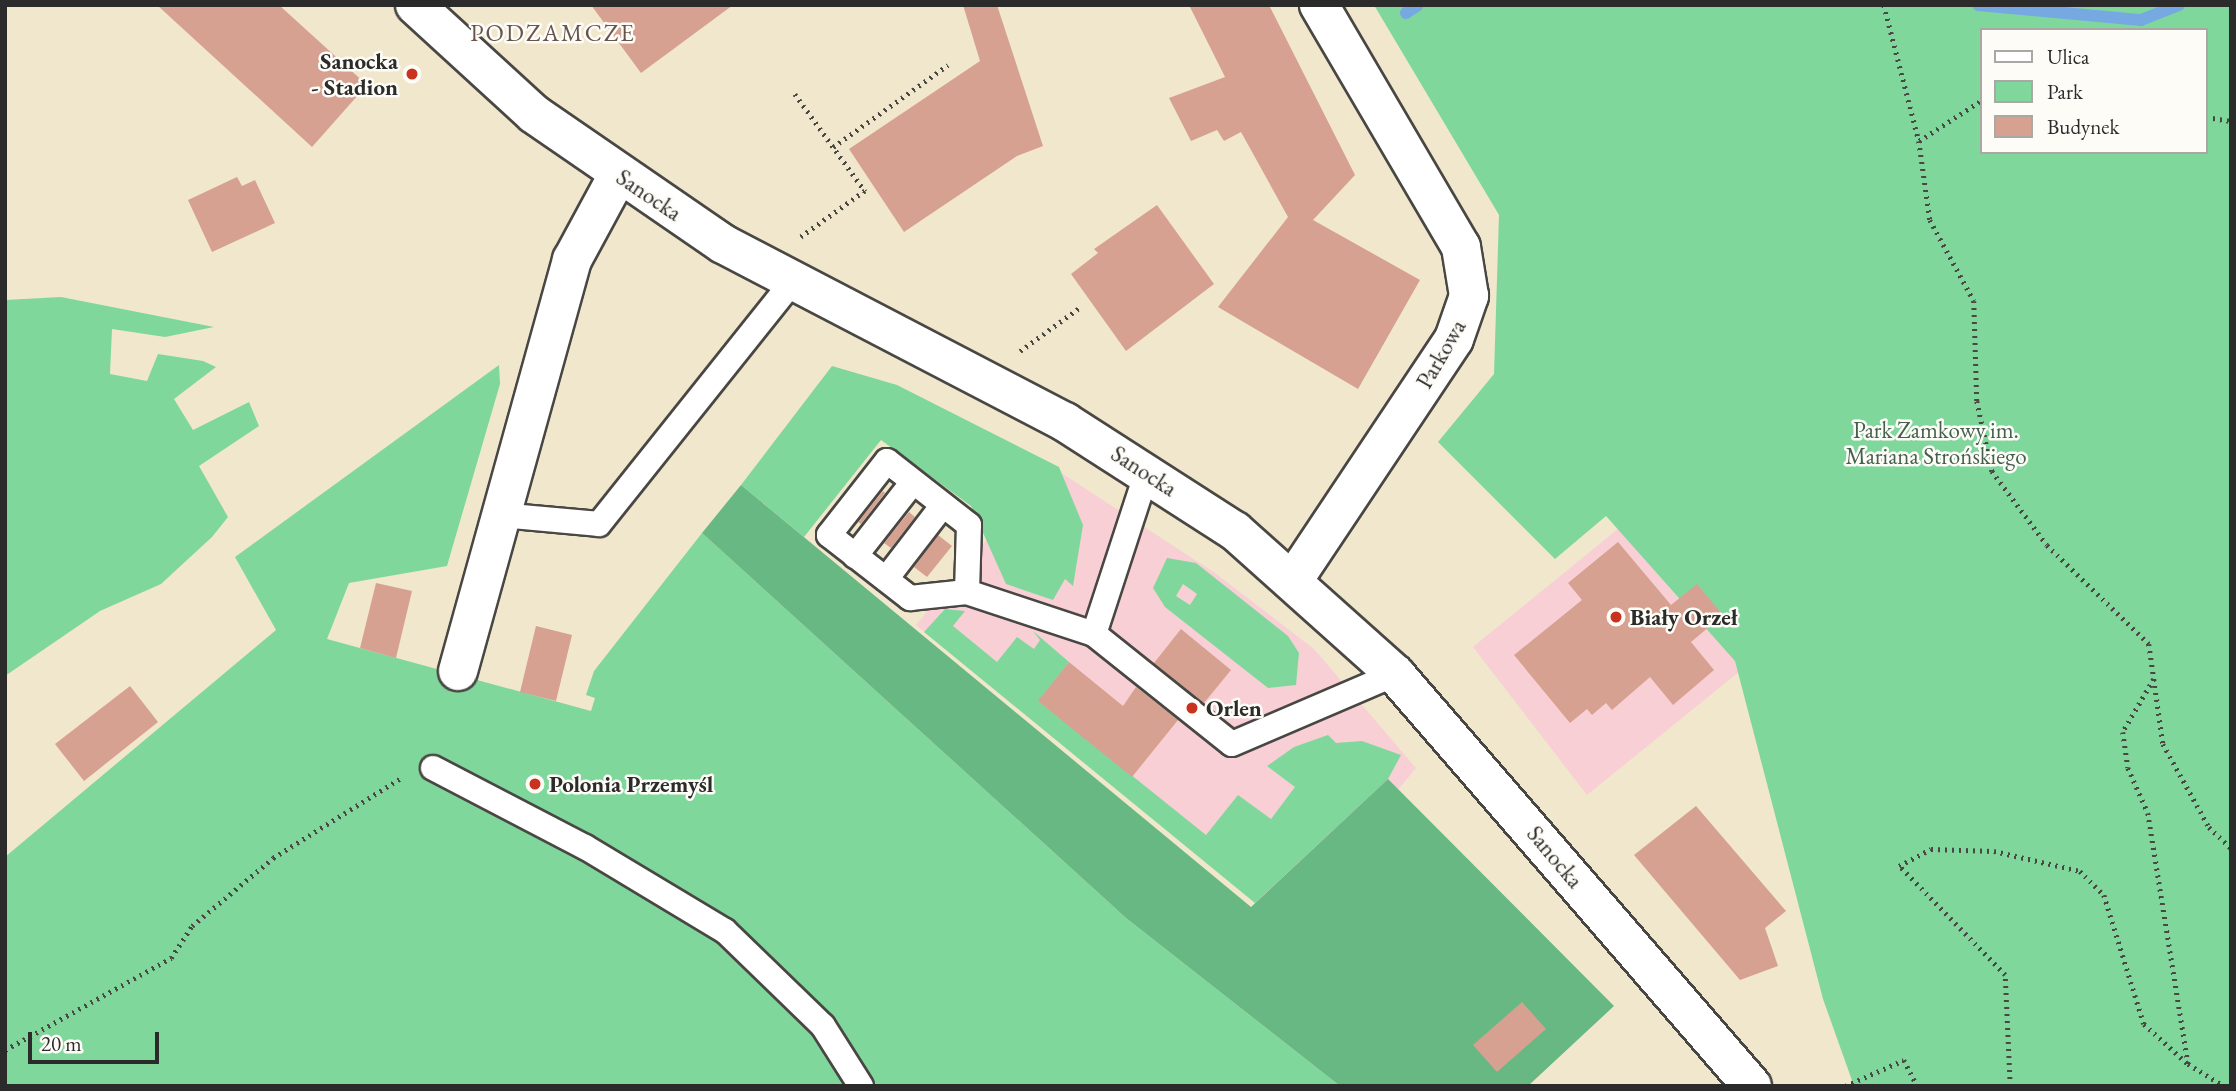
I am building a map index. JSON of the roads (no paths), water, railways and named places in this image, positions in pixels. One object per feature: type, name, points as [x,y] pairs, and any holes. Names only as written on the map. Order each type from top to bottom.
[{"type":"main road","name":"Sanocka","points":[[415,5],[534,114],[618,175],[793,281],[1065,422],[1147,472],[1294,579],[1395,674],[1752,1086]]},
{"type":"main road","name":"Parkowa","points":[[1294,579],[1454,338],[1469,296],[1461,247],[1319,5]]},
{"type":"main road","points":[[458,671],[572,260],[618,175]]},
{"type":"lane","points":[[500,515],[599,524],[793,281]]},
{"type":"lane","points":[[967,592],[969,526],[887,461],[829,535],[910,598],[967,592],[1094,634],[1232,744],[1395,674]]},
{"type":"lane","points":[[1094,634],[1147,472]]},
{"type":"lane","points":[[855,556],[913,482]]},
{"type":"lane","points":[[886,579],[943,505]]},
{"type":"lane","points":[[433,768],[585,846],[725,932],[823,1026],[861,1086]]},
{"type":"waterway","points":[[1406,13],[1418,5]]},
{"type":"waterway","points":[[1978,5],[2141,20],[2179,5]]},
{"type":"place","name":"Sanocka - Stadion","points":[[412,74]]},
{"type":"place","name":"Biały Orzeł","points":[[1616,617]]},
{"type":"place","name":"Orlen","points":[[1192,708]]},
{"type":"place","name":"Polonia Przemyśl","points":[[535,784]]},
{"type":"district","name":"PODZAMCZE","points":[[553,33]]},
{"type":"park label","name":"Park Zamkowy im. Mariana Strońskiego","points":[[1936,443]]}]
